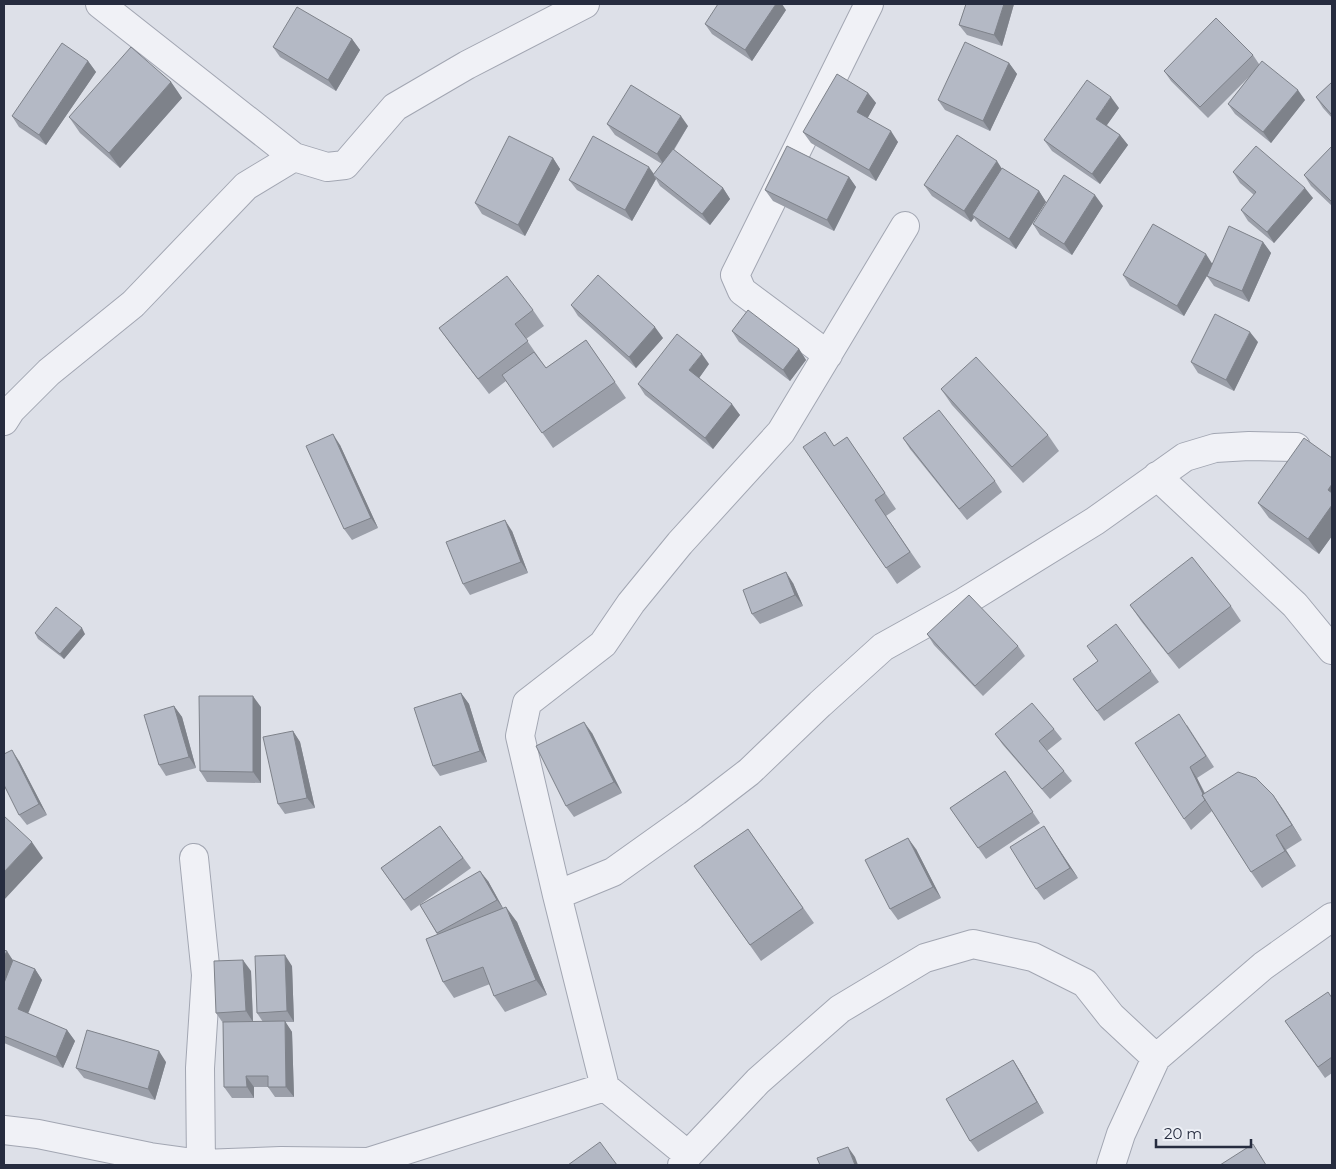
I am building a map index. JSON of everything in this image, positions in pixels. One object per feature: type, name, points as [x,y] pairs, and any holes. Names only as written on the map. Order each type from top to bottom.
[{"type":"street","points":[[100,4],[294,157],[327,167],[345,165],[395,107],[467,65],[585,4]]},
{"type":"street","points":[[828,355],[742,291],[735,275],[869,4]]},
{"type":"street","points":[[4,421],[11,410],[49,372],[133,304],[246,186],[294,157]]},
{"type":"street","points":[[905,226],[781,432],[680,543],[631,603],[602,644],[527,703],[520,736],[605,1087],[685,1160],[758,1081],[840,1009],[925,958],[973,944],[1033,957],[1085,982],[1111,1016],[1156,1058]]},
{"type":"street","points":[[557,895],[613,872],[693,815],[749,772],[883,647],[964,602],[1096,521],[1185,457],[1215,448],[1249,446],[1296,447]]},
{"type":"street","points":[[1157,476],[1296,605],[1332,650]]},
{"type":"street","points":[[194,858],[206,975],[200,1068],[201,1164]]},
{"type":"street","points":[[1111,1165],[1121,1134],[1156,1058],[1263,966],[1332,917]]},
{"type":"street","points":[[4,1130],[38,1134],[150,1157],[201,1164],[281,1161],[368,1164],[605,1087]]},
{"type":"building","points":[[718,4],[776,4],[745,50],[705,24]]},
{"type":"building","points":[[966,4],[1004,4],[994,35],[959,25]]},
{"type":"building","points":[[297,7],[352,39],[328,80],[273,47]]},
{"type":"building","points":[[1216,18],[1253,55],[1200,107],[1164,71]]},
{"type":"building","points":[[965,42],[1009,63],[983,121],[938,100]]},
{"type":"building","points":[[62,43],[88,61],[39,135],[12,116]]},
{"type":"building","points":[[131,47],[171,82],[109,153],[69,117]]},
{"type":"building","points":[[1262,61],[1298,90],[1263,132],[1228,104]]},
{"type":"building","points":[[837,74],[868,93],[857,112],[891,131],[869,170],[803,132]]},
{"type":"building","points":[[1087,80],[1111,97],[1096,119],[1120,135],[1092,174],[1044,140]]},
{"type":"building","points":[[1332,82],[1332,115],[1316,97]]},
{"type":"building","points":[[631,85],[681,116],[657,154],[607,124]]},
{"type":"building","points":[[957,135],[997,161],[964,211],[924,185]]},
{"type":"building","points":[[509,136],[553,158],[518,225],[475,203]]},
{"type":"building","points":[[593,136],[649,167],[625,210],[569,180]]},
{"type":"building","points":[[787,146],[849,177],[827,220],[765,190]]},
{"type":"building","points":[[1256,146],[1305,188],[1267,232],[1241,210],[1256,192],[1233,172]]},
{"type":"building","points":[[1332,148],[1332,202],[1304,175]]},
{"type":"building","points":[[673,149],[723,188],[702,214],[653,175]]},
{"type":"building","points":[[1002,168],[1039,191],[1009,239],[972,215]]},
{"type":"building","points":[[1064,175],[1095,195],[1064,244],[1033,224]]},
{"type":"building","points":[[1153,224],[1206,254],[1177,306],[1123,275]]},
{"type":"building","points":[[1229,226],[1263,242],[1242,291],[1207,276]]},
{"type":"building","points":[[598,275],[655,327],[629,357],[571,305]]},
{"type":"building","points":[[507,276],[533,310],[515,324],[528,341],[478,379],[439,328]]},
{"type":"building","points":[[748,310],[799,349],[783,370],[732,331]]},
{"type":"building","points":[[1215,314],[1250,332],[1226,380],[1191,362]]},
{"type":"building","points":[[677,334],[702,354],[689,370],[732,404],[705,438],[638,384]]},
{"type":"building","points":[[586,340],[615,382],[542,433],[502,375],[534,352],[546,368]]},
{"type":"building","points":[[976,357],[1048,435],[1012,467],[941,389]]},
{"type":"building","points":[[939,410],[995,481],[959,509],[903,438]]},
{"type":"building","points":[[825,432],[834,446],[847,437],[885,493],[875,500],[910,552],[886,568],[803,447]]},
{"type":"building","points":[[333,434],[371,518],[344,529],[306,446]]},
{"type":"building","points":[[1304,438],[1332,458],[1332,484],[1328,490],[1332,493],[1332,505],[1308,539],[1258,503]]},
{"type":"building","points":[[505,520],[521,562],[463,584],[446,542]]},
{"type":"building","points":[[1192,557],[1231,606],[1168,654],[1130,605]]},
{"type":"building","points":[[786,572],[795,595],[752,614],[743,590]]},
{"type":"building","points":[[969,595],[1018,646],[975,686],[927,634]]},
{"type":"building","points":[[56,607],[82,628],[60,654],[35,633]]},
{"type":"building","points":[[1116,624],[1151,671],[1097,711],[1073,679],[1098,661],[1087,646]]},
{"type":"building","points":[[461,693],[480,751],[433,766],[414,708]]},
{"type":"building","points":[[199,696],[253,696],[253,772],[200,771]]},
{"type":"building","points":[[1032,703],[1054,729],[1039,741],[1064,771],[1042,789],[995,734]]},
{"type":"building","points":[[174,706],[189,757],[159,765],[144,715]]},
{"type":"building","points":[[1179,714],[1206,756],[1190,767],[1205,800],[1184,819],[1135,743]]},
{"type":"building","points":[[584,722],[614,782],[566,806],[536,746]]},
{"type":"building","points":[[293,731],[307,798],[278,804],[263,737]]},
{"type":"building","points":[[12,750],[39,804],[19,815],[4,785],[4,754]]},
{"type":"building","points":[[1005,771],[1033,812],[978,848],[950,808]]},
{"type":"building","points":[[1238,772],[1256,778],[1273,795],[1292,825],[1276,835],[1285,851],[1251,872],[1202,795]]},
{"type":"building","points":[[4,816],[32,842],[4,872]]},
{"type":"building","points":[[440,826],[463,858],[404,900],[381,868]]},
{"type":"building","points":[[1044,826],[1070,868],[1036,889],[1010,847]]},
{"type":"building","points":[[748,829],[803,908],[750,945],[694,866]]},
{"type":"building","points":[[908,838],[933,887],[890,909],[865,860]]},
{"type":"building","points":[[480,871],[497,900],[437,933],[420,905]]},
{"type":"building","points":[[506,907],[536,980],[494,996],[483,967],[443,982],[426,939]]},
{"type":"building","points":[[285,955],[287,1011],[257,1013],[255,956]]},
{"type":"building","points":[[13,960],[35,969],[18,1009],[67,1030],[56,1057],[4,1036],[4,983]]},
{"type":"building","points":[[243,960],[246,1011],[216,1013],[214,961]]},
{"type":"building","points":[[1328,992],[1332,998],[1332,1057],[1318,1067],[1285,1021]]},
{"type":"building","points":[[285,1021],[286,1087],[268,1087],[268,1076],[246,1076],[247,1087],[224,1087],[223,1022]]},
{"type":"building","points":[[87,1030],[159,1051],[148,1089],[76,1068]]},
{"type":"building","points":[[1013,1060],[1037,1102],[970,1141],[946,1099]]},
{"type":"building","points":[[600,1142],[617,1165],[568,1165]]},
{"type":"building","points":[[1253,1144],[1266,1165],[1220,1165]]},
{"type":"building","points":[[848,1147],[855,1165],[820,1165],[817,1158]]}]
